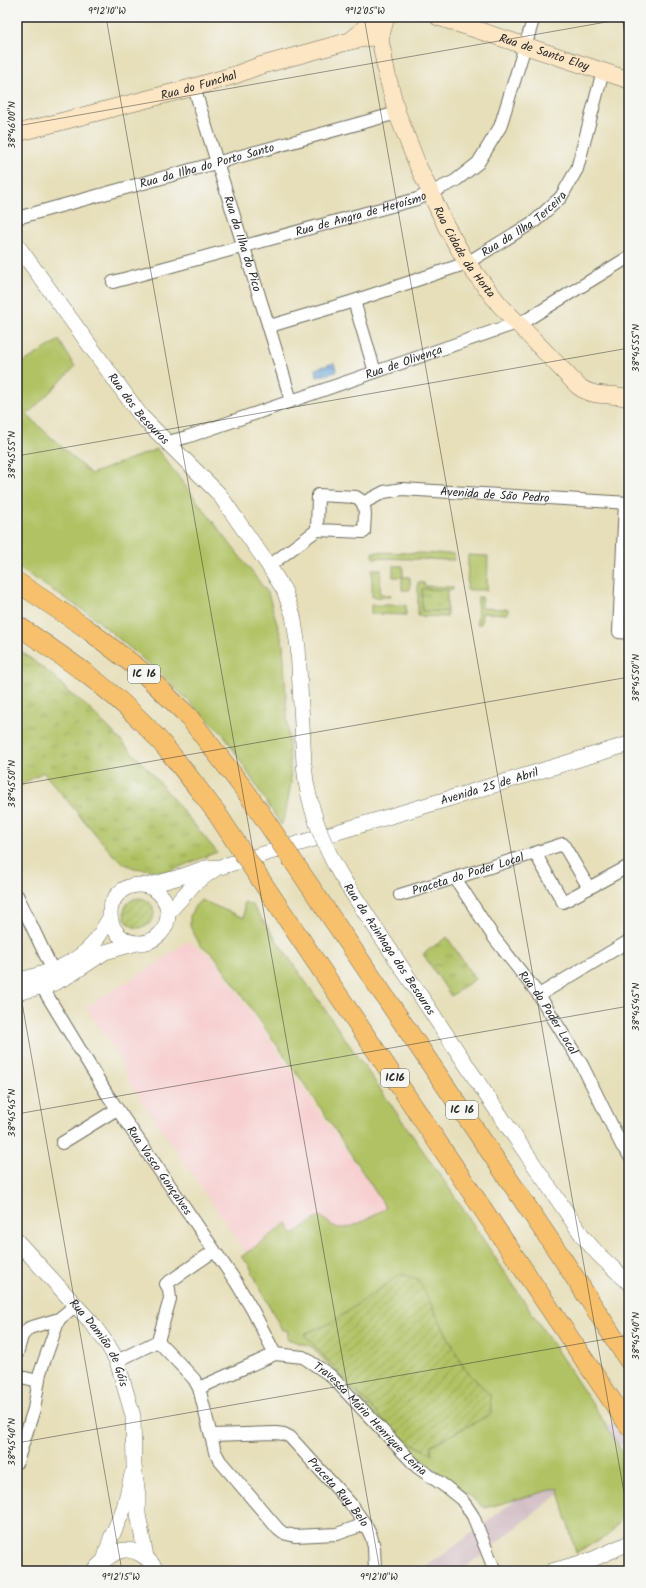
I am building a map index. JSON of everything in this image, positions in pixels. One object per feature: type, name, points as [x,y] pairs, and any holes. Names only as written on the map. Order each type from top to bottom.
[{"type":"highway","name":"IC 16","points":[[17,582],[83,626],[139,669],[188,716],[247,793],[562,1258],[629,1361]]},
{"type":"highway","name":"IC16","points":[[17,625],[70,662],[138,717],[161,742],[216,812],[629,1426]]},
{"type":"main road","points":[[350,41],[363,30],[370,17]]},
{"type":"main road","points":[[380,40],[386,17]]},
{"type":"main road","name":"Rua de Santo Eloy","points":[[438,17],[629,80]]},
{"type":"main road","name":"Rua do Funchal","points":[[17,133],[194,87],[259,66],[350,41],[372,37],[380,40]]},
{"type":"main road","name":"Rua Cidade da Horta","points":[[380,40],[387,75],[398,113],[418,166],[430,194],[467,263],[499,304],[578,386],[592,394],[629,398]]},
{"type":"street","name":"Rua de Angra de Heroísmo","points":[[113,282],[418,199],[455,181],[478,164],[500,127],[524,45],[534,17]]},
{"type":"street","name":"Rua da Ilha Terceira","points":[[270,326],[354,301],[467,263],[535,221],[561,197],[577,169],[603,71]]},
{"type":"street","name":"Rua da Ilha do Pico","points":[[194,87],[216,163],[270,326],[292,401]]},
{"type":"street","name":"Rua da Ilha do Porto Santo","points":[[17,218],[398,113]]},
{"type":"street","name":"Rua dos Besouros","points":[[17,245],[142,416],[219,494],[269,566]]},
{"type":"street","name":"Rua de Olivença","points":[[168,442],[187,437],[528,319],[629,257]]},
{"type":"street","points":[[354,301],[375,372]]},
{"type":"street","name":"Avenida de São Pedro","points":[[363,503],[384,492],[402,489],[627,503]]},
{"type":"street","points":[[269,566],[317,530],[364,532],[365,511],[363,503],[356,497],[318,495],[317,530]]},
{"type":"street","points":[[627,503],[619,632],[629,633]]},
{"type":"street","name":"Rua da Azinhaga dos Besouros","points":[[269,566],[289,601],[296,631],[306,782],[311,804],[322,838],[331,858],[347,885],[485,1093],[580,1232],[599,1255],[629,1283]]},
{"type":"street","name":"Avenida 25 de Abril","points":[[220,867],[629,744]]},
{"type":"street","name":"Praceta do Poder Local","points":[[400,895],[563,844],[588,888],[563,902],[535,853]]},
{"type":"street","points":[[588,888],[629,866]]},
{"type":"street","points":[[17,981],[53,971],[77,959],[83,954],[96,940],[110,918],[112,904],[120,892],[133,886],[147,886],[205,868],[220,867]]},
{"type":"street","points":[[110,918],[117,932],[130,941],[145,942],[159,934],[164,928],[168,913],[195,883],[220,867]]},
{"type":"street","name":"Rua do Poder Local","points":[[455,878],[495,939],[539,995],[582,1065],[622,1146],[629,1155]]},
{"type":"street","points":[[147,886],[159,893],[164,899],[168,913]]},
{"type":"street","points":[[17,894],[53,971]]},
{"type":"street","points":[[17,993],[42,987],[70,975],[105,952],[137,942]]},
{"type":"street","points":[[539,995],[629,942]]},
{"type":"street","name":"Rua Vasco Gonçalves","points":[[42,987],[117,1109],[236,1282],[275,1354]]},
{"type":"street","points":[[62,1143],[117,1109]]},
{"type":"street","name":"Rua Damião de Góis","points":[[17,1241],[96,1328],[117,1361],[133,1416],[134,1466],[138,1496],[138,1514],[154,1566]]},
{"type":"street","points":[[158,1341],[170,1298],[169,1289],[166,1284],[214,1251]]},
{"type":"street","points":[[17,1354],[22,1336],[29,1328],[59,1319],[76,1305]]},
{"type":"street","points":[[17,1462],[34,1409],[38,1381],[59,1319]]},
{"type":"street","points":[[117,1361],[158,1341]]},
{"type":"street","points":[[158,1341],[194,1379],[199,1388],[211,1435]]},
{"type":"street","points":[[199,1388],[275,1354]]},
{"type":"street","name":"Travessa Mário Henrique Leiria","points":[[275,1354],[303,1357],[330,1375],[418,1467],[461,1499],[473,1516],[495,1571]]},
{"type":"street","points":[[17,1376],[38,1381]]},
{"type":"street","name":"Praceta Ruy Belo","points":[[276,1433],[284,1434],[290,1437],[350,1503],[365,1524],[337,1534],[295,1536],[283,1533],[226,1470],[215,1452],[211,1435],[276,1433]]},
{"type":"street","name":"Rua Damião de Góis","points":[[98,1566],[112,1538],[124,1508],[134,1466]]},
{"type":"street","points":[[365,1524],[371,1536],[374,1547],[375,1571]]},
{"type":"street","points":[[552,1571],[591,1560],[629,1543]]},
{"type":"street","points":[[98,1566],[114,1553],[130,1550],[154,1566]]},
{"type":"shaded area","points":[[187,941],[212,956],[386,1208],[351,1227],[340,1228],[330,1224],[320,1216],[293,1234],[287,1223],[246,1253],[129,1082],[119,1058],[86,1007],[152,967]]},
{"type":"shaded area","points":[[629,1411],[629,1439],[461,1571],[419,1571],[496,1515]]},
{"type":"green space","points":[[59,340],[75,367],[27,415],[91,474],[157,449],[268,593],[283,644],[291,783],[285,816],[281,825],[224,735],[156,670],[92,616],[17,567],[17,357],[21,364]]},
{"type":"green space","points":[[373,552],[454,554],[454,560],[373,558]]},
{"type":"green space","points":[[468,555],[488,556],[487,590],[467,590]]},
{"type":"green space","points":[[393,566],[403,566],[403,577],[410,577],[410,590],[402,590],[402,577],[393,577]]},
{"type":"green space","points":[[372,569],[381,569],[380,594],[391,595],[391,597],[372,597]]},
{"type":"green space","points":[[418,582],[424,583],[425,586],[453,587],[453,590],[422,589],[422,611],[447,611],[447,617],[418,616]]},
{"type":"green space","points":[[422,589],[447,590],[447,611],[422,611]]},
{"type":"green space","points":[[478,597],[482,597],[482,608],[508,609],[508,614],[482,613],[481,624],[477,624]]},
{"type":"green space","points":[[371,605],[406,605],[406,615],[371,614]]},
{"type":"green space","points":[[17,648],[57,679],[69,693],[82,702],[103,722],[149,770],[217,852],[167,872],[134,868],[123,863],[113,855],[43,772],[17,788]]},
{"type":"green space","points":[[139,898],[149,903],[154,913],[149,923],[139,928],[129,923],[124,913],[129,903]]},
{"type":"green space","points":[[201,900],[244,918],[244,902],[252,905],[449,1188],[601,1417],[629,1464],[629,1503],[626,1512],[609,1535],[576,1553],[558,1488],[485,1508],[430,1466],[391,1433],[312,1347],[287,1339],[288,1331],[282,1330],[249,1265],[241,1257],[287,1223],[293,1234],[320,1216],[335,1227],[346,1228],[358,1224],[386,1208],[314,1098],[214,955],[200,945],[190,926],[190,916],[195,906]],"holes":[[[418,1279],[464,1368],[490,1396],[491,1414],[430,1446],[431,1454],[400,1437],[304,1334],[331,1323]]]},
{"type":"green space","points":[[447,937],[475,979],[451,996],[423,954]]},
{"type":"green space","points":[[401,1274],[418,1279],[464,1368],[490,1395],[491,1414],[431,1445],[432,1454],[400,1437],[304,1334],[331,1323]]},
{"type":"water","points":[[334,363],[337,372],[317,377],[315,369]]}]
